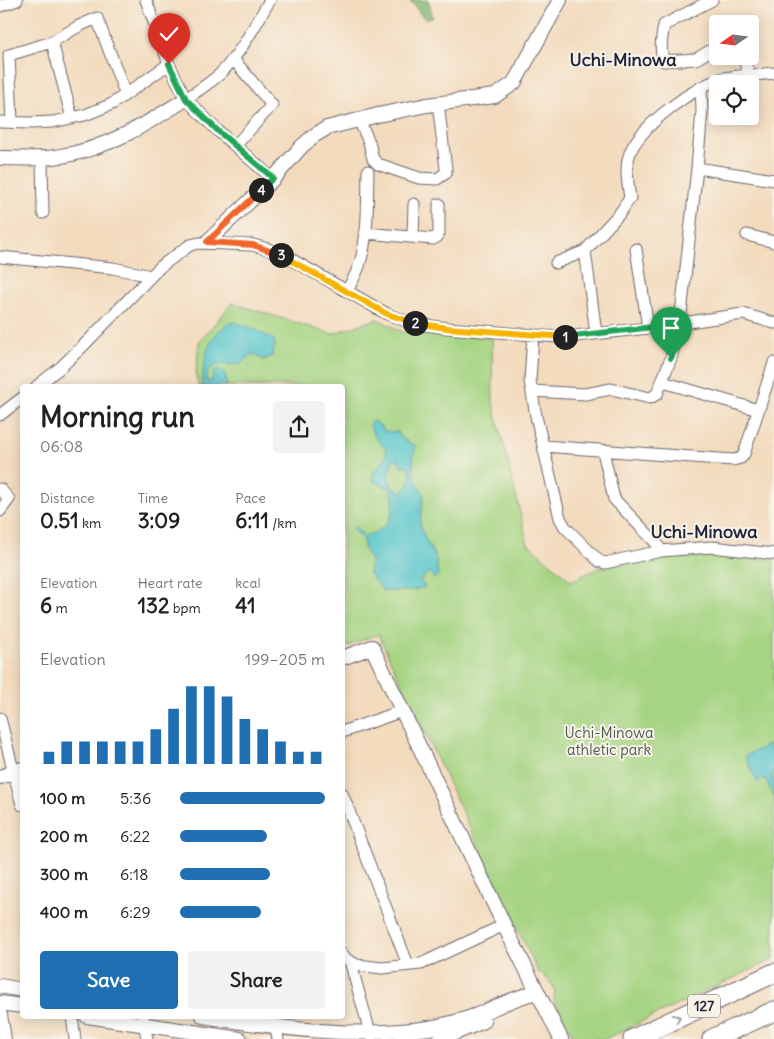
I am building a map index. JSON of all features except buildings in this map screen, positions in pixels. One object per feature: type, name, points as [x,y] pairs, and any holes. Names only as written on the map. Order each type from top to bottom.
[{"type":"highway","name":"127","points":[[633,1039],[774,973]]},
{"type":"highway","name":"127","points":[[712,1039],[774,1011]]},
{"type":"street","points":[[0,6],[18,0]]},
{"type":"street","points":[[146,0],[169,64],[186,99],[235,146],[273,178]]},
{"type":"street","points":[[0,158],[42,159],[63,156],[86,150],[121,136],[152,120],[186,99],[219,75],[233,59],[270,0]]},
{"type":"street","points":[[207,242],[273,178],[302,146],[315,135],[328,128],[438,103],[496,96],[514,84],[560,0]]},
{"type":"street","points":[[709,51],[696,59],[664,61],[661,54],[664,24],[712,0]]},
{"type":"street","points":[[125,93],[97,18],[78,26],[52,42],[9,55],[6,122],[30,124],[53,122],[72,118],[112,104],[125,93],[169,64]]},
{"type":"street","points":[[52,42],[72,118]]},
{"type":"street","points":[[233,59],[272,105],[235,146]]},
{"type":"street","points":[[746,65],[750,75],[774,74]]},
{"type":"street","points":[[556,263],[585,250],[620,213],[630,198],[628,156],[634,144],[646,129],[678,102],[709,84]]},
{"type":"street","points":[[532,392],[585,394],[611,389],[650,398],[657,394],[663,382],[680,324],[702,112],[701,87]]},
{"type":"street","points":[[359,120],[369,142],[373,159],[378,164],[419,178],[438,179],[446,174],[446,169],[438,103]]},
{"type":"street","points":[[42,159],[43,213]]},
{"type":"street","points":[[697,168],[774,180]]},
{"type":"street","points":[[347,291],[358,268],[363,251],[368,171]]},
{"type":"street","points":[[413,237],[414,204]]},
{"type":"street","points":[[365,233],[433,239],[437,237],[439,232],[439,204]]},
{"type":"street","points":[[747,235],[774,242]]},
{"type":"street","points":[[40,384],[84,345],[151,276],[190,245],[207,242],[253,245],[268,249],[289,258],[387,314],[411,322],[447,328],[566,337],[680,324],[743,314],[774,323]]},
{"type":"street","points":[[585,250],[596,334]]},
{"type":"street","points":[[636,250],[648,328]]},
{"type":"street","points":[[0,257],[113,268],[151,276]]},
{"type":"street","points":[[533,335],[530,381],[560,518],[565,527],[599,561],[605,563],[661,551],[712,547],[774,554]]},
{"type":"street","points":[[544,446],[733,460],[741,458],[744,454],[774,364]]},
{"type":"street","points":[[663,382],[758,410]]},
{"type":"street","points":[[0,416],[20,400]]},
{"type":"street","points":[[603,451],[614,499],[657,544],[661,551]]},
{"type":"street","points":[[0,489],[9,499],[0,511]]},
{"type":"street","points":[[345,657],[372,647],[504,925],[561,1039]]},
{"type":"street","points":[[345,731],[402,711]]},
{"type":"street","points":[[0,718],[18,770],[20,788]]},
{"type":"street","points":[[0,777],[18,770]]},
{"type":"street","points":[[345,801],[408,965]]},
{"type":"street","points":[[346,957],[356,965],[382,968],[421,964],[504,925]]},
{"type":"street","points":[[346,957],[379,1037]]},
{"type":"street","points":[[0,986],[20,990]]},
{"type":"street","points":[[222,1019],[337,1036],[379,1037],[456,1022],[476,1016],[521,995],[537,992]]},
{"type":"street","points":[[440,1039],[460,1032],[524,1001],[537,992]]},
{"type":"street","points":[[0,1003],[20,1006]]},
{"type":"street","points":[[0,1015],[4,1039]]},
{"type":"street","points":[[72,1019],[75,1039]]},
{"type":"street","points":[[121,1019],[144,1021],[208,1037],[240,1039]]},
{"type":"street","points":[[205,1019],[208,1037]]},
{"type":"street","points":[[144,1021],[147,1039]]},
{"type":"green space","points":[[410,0],[428,0],[433,17],[426,19]]},
{"type":"green space","name":"Uchi-Minowa athletic park","points":[[232,303],[332,334],[377,319],[403,332],[492,338],[493,402],[528,544],[571,581],[599,568],[638,559],[710,554],[774,560],[774,959],[605,1039],[575,1039],[554,1000],[555,990],[549,980],[538,972],[378,634],[345,647],[345,384],[198,384],[196,374],[199,342]]},
{"type":"water","points":[[233,322],[250,327],[274,340],[275,345],[272,356],[263,360],[254,354],[250,355],[241,364],[214,366],[207,374],[206,381],[212,381],[214,371],[219,369],[225,374],[227,384],[202,384],[208,349],[217,333]]},
{"type":"water","points":[[373,421],[381,426],[384,431],[398,432],[401,438],[416,446],[413,466],[424,495],[420,522],[422,532],[436,559],[438,575],[434,579],[429,572],[420,580],[425,587],[422,588],[410,591],[384,592],[369,573],[371,560],[364,549],[363,539],[352,529],[354,527],[365,536],[377,532],[386,525],[393,509],[393,496],[390,489],[374,482],[373,474],[384,460],[386,449],[374,436],[370,423]],"holes":[[[398,459],[401,466],[408,466],[411,472],[409,486],[402,491],[393,488],[388,476],[393,460]]]},
{"type":"water","points":[[768,745],[774,758],[774,774],[771,775],[774,782],[774,797],[765,778],[757,782],[745,756]]},
{"type":"district","name":"Uchi-Minowa","points":[[623,59]]},
{"type":"district","name":"Uchi-Minowa","points":[[704,531]]},
{"type":"route","points":[[169,64],[186,99],[218,131],[273,178],[207,242],[253,245],[268,249],[289,258],[387,314],[411,322],[447,328],[558,337],[680,324],[671,358]]}]
